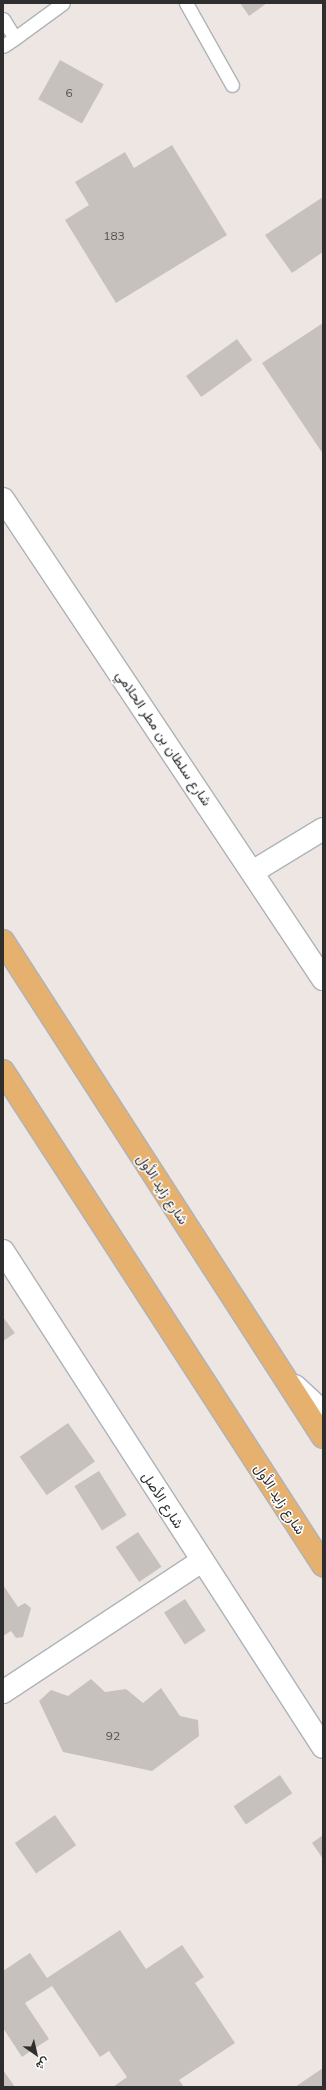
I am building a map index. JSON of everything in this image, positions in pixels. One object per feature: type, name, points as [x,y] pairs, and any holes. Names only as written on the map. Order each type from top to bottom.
[{"type":"main road","name":"شارع زايد الأول","points":[[3,941],[323,1437]]},
{"type":"main road","name":"شارع زايد الأول","points":[[3,1071],[323,1565]]},
{"type":"street","name":"شارع سلطان بن مطر الحلامي","points":[[3,499],[254,872],[323,979]]},
{"type":"street","points":[[254,872],[323,829]]},
{"type":"street","name":"شارع الأصل","points":[[3,1252],[323,1748]]},
{"type":"street","points":[[284,1377],[323,1412]]},
{"type":"street","points":[[3,1692],[202,1561]]},
{"type":"lane","points":[[3,46],[63,3]]},
{"type":"lane","points":[[186,3],[232,85]]},
{"type":"lane","points":[[3,18],[15,38]]},
{"type":"building","points":[[240,3],[267,3],[249,16]]},
{"type":"building","points":[[60,60],[104,84],[82,124],[38,99]]},
{"type":"building","points":[[172,145],[227,235],[116,303],[65,220],[89,205],[75,182],[125,152],[134,168]]},
{"type":"building","points":[[323,197],[323,252],[292,273],[265,235]]},
{"type":"building","points":[[323,323],[323,454],[262,363]]},
{"type":"building","points":[[237,339],[252,360],[201,397],[186,376]]},
{"type":"building","points":[[3,1317],[15,1333],[3,1341]]},
{"type":"building","points":[[68,1423],[95,1462],[47,1495],[20,1457]]},
{"type":"building","points":[[99,1471],[127,1515],[102,1530],[74,1486]]},
{"type":"building","points":[[138,1532],[161,1567],[139,1582],[116,1547]]},
{"type":"building","points":[[3,1585],[18,1607],[25,1603],[31,1608],[23,1637],[16,1638],[11,1631],[3,1636]]},
{"type":"building","points":[[185,1599],[206,1631],[185,1644],[164,1613]]},
{"type":"building","points":[[91,1679],[105,1692],[126,1689],[143,1703],[161,1688],[180,1716],[198,1720],[199,1736],[152,1771],[63,1752],[39,1701],[51,1690],[68,1696]]},
{"type":"building","points":[[280,1775],[292,1793],[246,1825],[234,1806]]},
{"type":"building","points":[[55,1815],[76,1845],[36,1873],[15,1843]]},
{"type":"building","points":[[323,1835],[323,1859],[312,1843]]},
{"type":"building","points":[[120,1930],[146,1969],[182,1945],[204,1977],[195,1983],[235,2043],[179,2080],[184,2087],[113,2087],[127,2077],[109,2051],[100,2057],[52,1986],[25,2003],[49,2039],[22,2057],[3,2028],[3,1971],[30,1953],[47,1978]]},
{"type":"building","points":[[323,2068],[323,2087],[295,2087]]},
{"type":"building","points":[[3,2070],[15,2087],[3,2087]]}]
